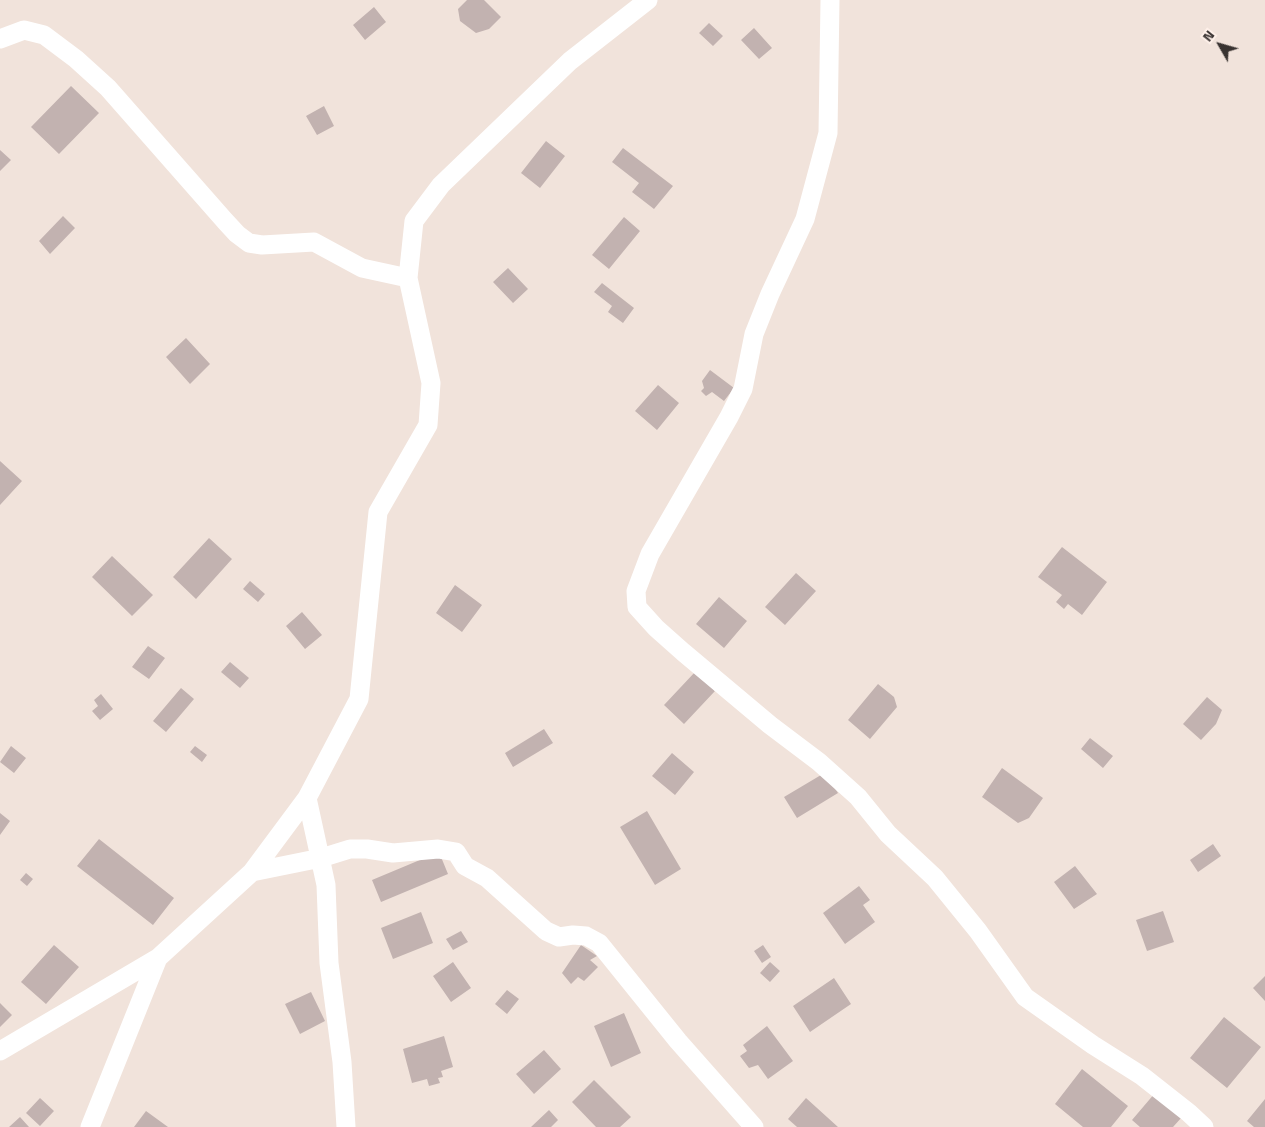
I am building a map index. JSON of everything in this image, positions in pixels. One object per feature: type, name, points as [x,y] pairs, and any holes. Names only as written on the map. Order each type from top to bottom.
[{"type":"street","points":[[0,1051],[158,958],[252,872],[306,798],[360,699],[378,512],[428,425],[431,383],[408,278],[414,221],[441,185],[570,61],[648,0]]},
{"type":"street","points":[[830,0],[828,133],[805,219],[770,294],[754,334],[743,389],[729,417],[650,554],[636,591],[638,607],[656,628],[683,652],[770,725],[819,762],[858,797],[888,834],[935,878],[978,931],[1025,997],[1093,1045],[1142,1076],[1204,1127]]},
{"type":"street","points":[[0,38],[24,30],[44,35],[76,58],[108,88],[225,221],[249,243],[262,245],[314,242],[362,268],[408,278]]},
{"type":"street","points":[[306,798],[326,885],[329,963],[342,1062],[346,1127]]},
{"type":"street","points":[[252,872],[321,858],[350,849],[367,849],[393,854],[438,849],[456,852],[466,866],[487,878],[546,931],[559,937],[586,936],[599,943],[678,1041],[754,1127]]},
{"type":"street","points":[[90,1127],[158,958]]},
{"type":"building","points":[[467,0],[484,0],[501,17],[489,29],[476,33],[460,21],[458,9]]},
{"type":"building","points":[[374,7],[386,22],[365,40],[353,25]]},
{"type":"building","points":[[709,23],[723,36],[713,46],[699,33]]},
{"type":"building","points":[[754,28],[772,48],[759,59],[741,40]]},
{"type":"building","points":[[71,86],[99,113],[59,154],[31,127]]},
{"type":"building","points":[[324,106],[334,126],[317,135],[306,116]]},
{"type":"building","points":[[546,141],[565,156],[540,188],[521,173]]},
{"type":"building","points":[[623,148],[673,186],[654,209],[632,192],[639,183],[612,162]]},
{"type":"building","points":[[0,150],[11,160],[0,171]]},
{"type":"building","points":[[63,216],[75,228],[50,254],[39,241]]},
{"type":"building","points":[[624,217],[640,231],[609,269],[592,255]]},
{"type":"building","points":[[508,268],[528,289],[513,303],[493,282]]},
{"type":"building","points":[[602,283],[634,308],[623,323],[608,312],[612,306],[594,292]]},
{"type":"building","points":[[186,338],[210,364],[190,384],[166,357]]},
{"type":"building","points":[[710,370],[734,388],[724,401],[712,392],[706,396],[701,391],[704,388],[702,381]]},
{"type":"building","points":[[658,385],[679,403],[657,430],[635,411]]},
{"type":"building","points":[[0,461],[22,481],[0,505]]},
{"type":"building","points":[[209,538],[232,559],[196,599],[173,577]]},
{"type":"building","points":[[1062,547],[1107,582],[1082,615],[1068,604],[1064,609],[1056,602],[1062,595],[1038,577]]},
{"type":"building","points":[[112,556],[153,595],[132,616],[92,577]]},
{"type":"building","points":[[796,573],[816,591],[785,625],[765,607]]},
{"type":"building","points":[[250,581],[265,594],[258,602],[243,589]]},
{"type":"building","points":[[455,585],[482,605],[462,632],[436,613]]},
{"type":"building","points":[[719,597],[747,621],[724,648],[696,624]]},
{"type":"building","points":[[302,612],[322,635],[305,649],[286,626]]},
{"type":"building","points":[[148,646],[165,658],[149,679],[132,667]]},
{"type":"building","points":[[230,662],[249,678],[240,688],[221,672]]},
{"type":"building","points":[[695,672],[715,691],[684,724],[664,705]]},
{"type":"building","points":[[878,684],[894,697],[897,707],[870,739],[848,720]]},
{"type":"building","points":[[181,688],[194,699],[166,732],[153,721]]},
{"type":"building","points":[[101,694],[113,709],[100,720],[92,711],[98,706],[94,700]]},
{"type":"building","points":[[1207,697],[1222,710],[1216,724],[1201,740],[1183,724]]},
{"type":"building","points":[[544,729],[553,743],[513,767],[505,753]]},
{"type":"building","points":[[1090,738],[1113,756],[1103,768],[1081,749]]},
{"type":"building","points":[[11,746],[26,758],[14,773],[0,762]]},
{"type":"building","points":[[195,746],[207,755],[202,762],[190,752]]},
{"type":"building","points":[[672,753],[694,772],[675,795],[652,776]]},
{"type":"building","points":[[1002,768],[1043,798],[1029,818],[1018,823],[982,797]]},
{"type":"building","points":[[821,775],[830,781],[838,793],[797,818],[784,797]]},
{"type":"building","points":[[647,811],[681,869],[655,885],[620,827]]},
{"type":"building","points":[[0,813],[10,821],[0,835]]},
{"type":"building","points":[[99,839],[174,898],[153,925],[77,866]]},
{"type":"building","points":[[1213,844],[1221,856],[1198,872],[1190,860]]},
{"type":"building","points":[[439,852],[448,874],[381,902],[372,880]]},
{"type":"building","points":[[1075,866],[1097,894],[1074,909],[1054,882]]},
{"type":"building","points":[[26,873],[33,879],[27,886],[20,880]]},
{"type":"building","points":[[859,886],[870,900],[863,905],[875,922],[845,944],[823,913]]},
{"type":"building","points":[[1163,911],[1174,942],[1147,951],[1136,920]]},
{"type":"building","points":[[421,912],[433,943],[393,959],[381,928]]},
{"type":"building","points":[[461,931],[468,942],[453,950],[446,939]]},
{"type":"building","points":[[54,945],[79,967],[46,1004],[21,982]]},
{"type":"building","points":[[581,945],[597,956],[590,960],[598,967],[584,981],[578,977],[571,984],[562,973]]},
{"type":"building","points":[[763,945],[771,957],[762,963],[754,951]]},
{"type":"building","points":[[453,962],[471,988],[451,1002],[433,976]]},
{"type":"building","points":[[770,962],[780,971],[770,982],[760,973]]},
{"type":"building","points":[[1265,976],[1265,1001],[1253,988]]},
{"type":"building","points":[[834,978],[851,1004],[810,1032],[793,1006]]},
{"type":"building","points":[[507,990],[519,999],[507,1014],[495,1004]]},
{"type":"building","points":[[311,992],[325,1021],[300,1034],[285,1004]]},
{"type":"building","points":[[0,1003],[12,1015],[0,1027]]},
{"type":"building","points":[[624,1013],[641,1053],[611,1067],[594,1026]]},
{"type":"building","points":[[1224,1017],[1261,1047],[1227,1088],[1190,1058]]},
{"type":"building","points":[[767,1026],[793,1061],[768,1079],[758,1065],[749,1068],[740,1056],[747,1051],[743,1045]]},
{"type":"building","points":[[444,1036],[453,1067],[441,1071],[443,1077],[438,1078],[440,1083],[429,1086],[427,1079],[412,1083],[403,1049]]},
{"type":"building","points":[[544,1050],[561,1069],[534,1094],[516,1074]]},
{"type":"building","points":[[1082,1069],[1128,1106],[1111,1127],[1083,1127],[1055,1104]]},
{"type":"building","points":[[594,1080],[631,1117],[620,1127],[596,1127],[572,1102]]},
{"type":"building","points":[[1155,1093],[1182,1117],[1173,1127],[1140,1127],[1132,1120]]},
{"type":"building","points":[[40,1098],[54,1111],[40,1126],[26,1113]]},
{"type":"building","points":[[806,1098],[838,1127],[797,1127],[788,1119]]},
{"type":"building","points":[[1265,1099],[1265,1127],[1254,1127],[1247,1121]]},
{"type":"building","points":[[549,1110],[558,1120],[551,1127],[531,1127]]},
{"type":"building","points":[[146,1111],[168,1127],[134,1127]]},
{"type":"building","points":[[20,1117],[29,1127],[9,1127]]}]
